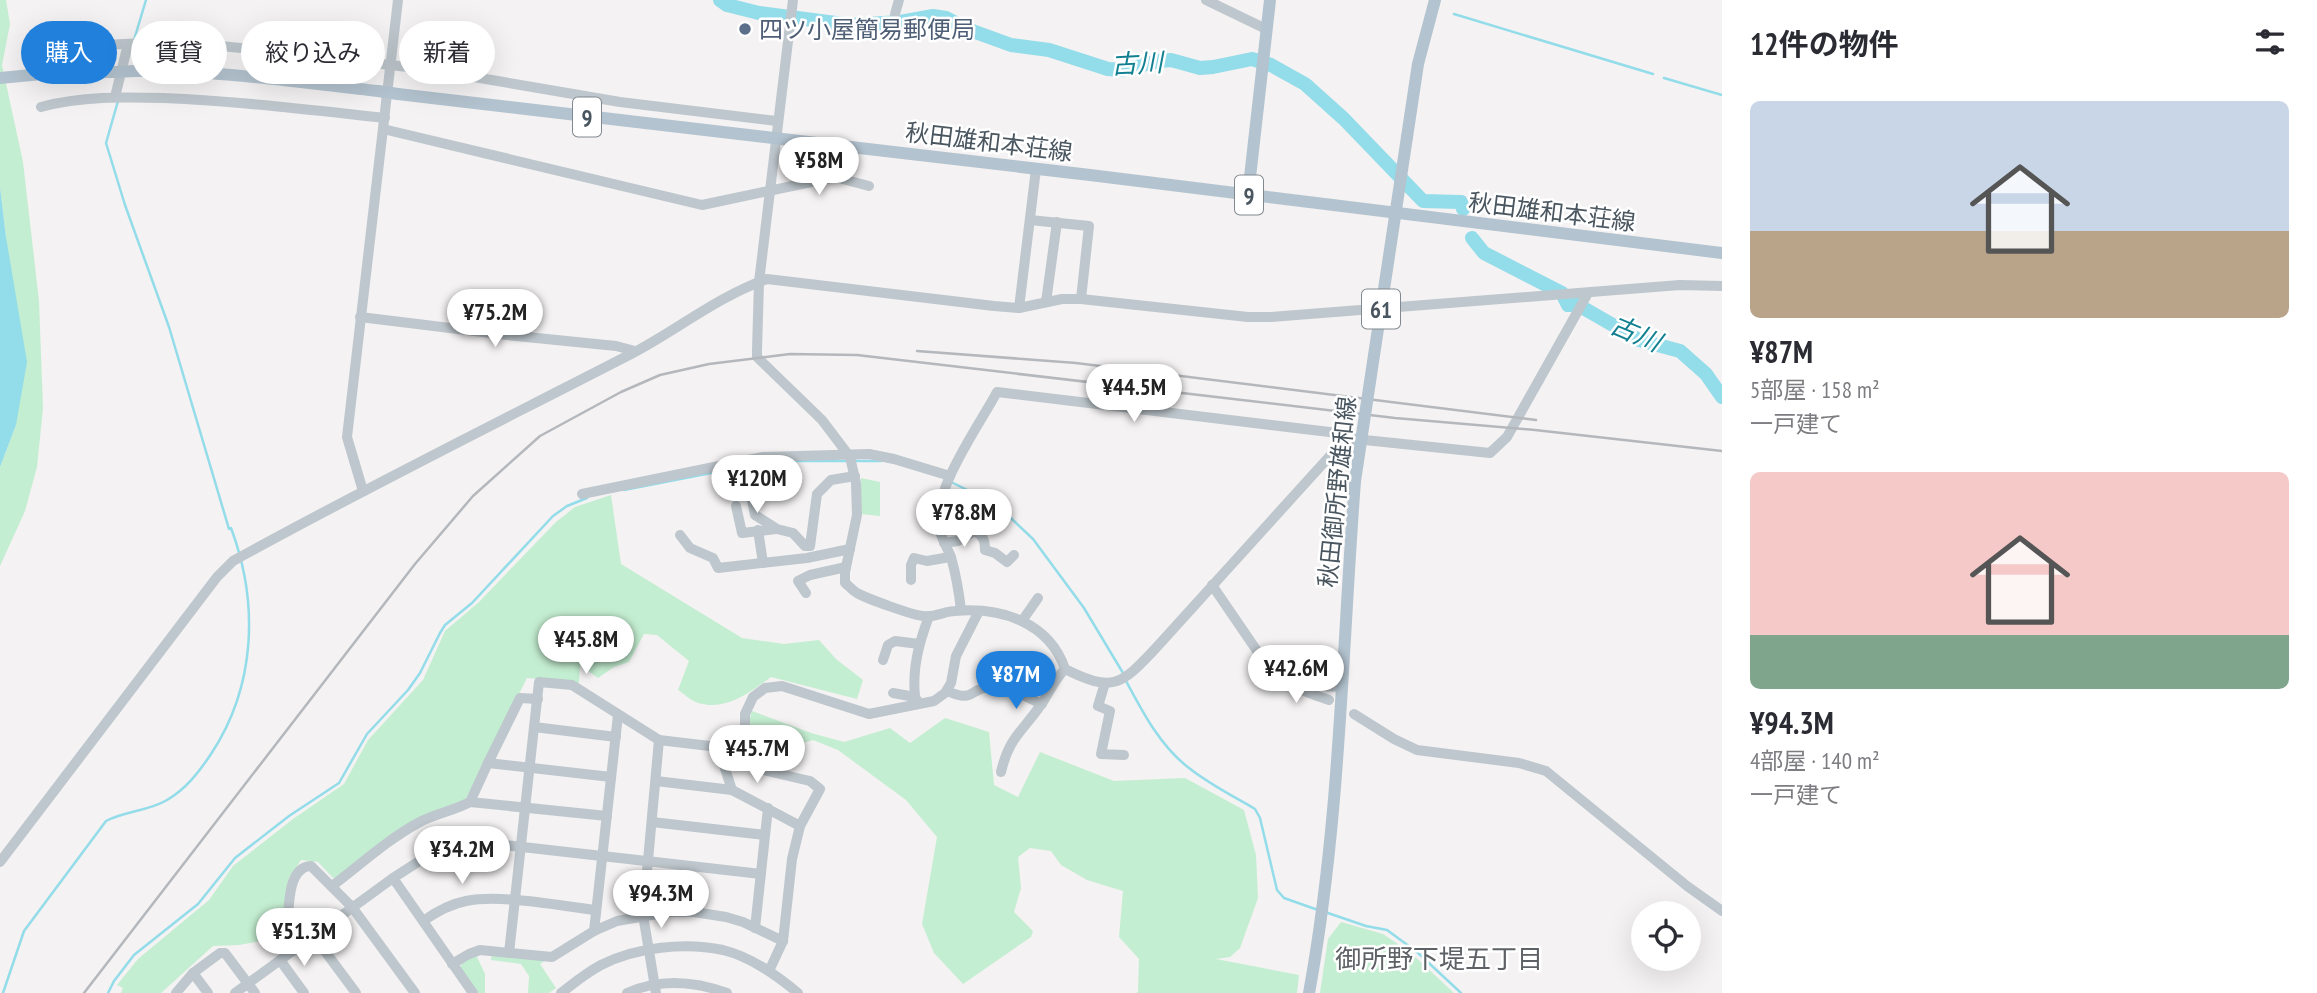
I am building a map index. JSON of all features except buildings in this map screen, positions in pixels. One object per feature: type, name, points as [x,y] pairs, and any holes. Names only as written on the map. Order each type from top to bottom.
[{"type":"main road","points":[[1248,195],[1270,0]]},
{"type":"main road","name":"秋田御所野雄和線","points":[[1309,993],[1322,921],[1336,788],[1340,687],[1355,481],[1418,64],[1435,0]]},
{"type":"main road","name":"秋田雄和本荘線","points":[[5,78],[52,73],[135,71],[259,77],[1722,253]]},
{"type":"street","points":[[363,491],[346,437],[398,0]]},
{"type":"street","points":[[793,0],[759,282],[758,356],[779,380],[822,420],[851,463],[857,515],[845,583],[855,593],[923,617],[961,610],[1009,615],[1050,641],[1060,654],[1065,669]]},
{"type":"street","points":[[895,14],[900,0]]},
{"type":"street","points":[[1206,0],[1266,29]]},
{"type":"street","points":[[115,97],[131,47]]},
{"type":"street","points":[[227,47],[391,65],[620,102],[777,121]]},
{"type":"street","points":[[41,107],[115,97],[253,103],[384,124],[702,205],[835,177],[870,186]]},
{"type":"street","points":[[1019,307],[1036,169]]},
{"type":"street","points":[[1030,220],[1089,226],[1081,299]]},
{"type":"street","points":[[1046,302],[1057,222]]},
{"type":"street","points":[[0,862],[217,577],[233,561],[635,351],[747,287],[767,279],[994,306],[1019,307],[1081,299],[1248,317],[1556,295],[1569,295],[1583,301],[1688,284],[1722,286]]},
{"type":"street","points":[[961,610],[958,584],[938,526],[938,511],[948,479],[998,392],[1346,434],[1355,439],[1485,454],[1507,438],[1583,301]]},
{"type":"street","points":[[360,317],[615,345],[635,351]]},
{"type":"street","points":[[1065,669],[1105,683],[1125,678],[1338,447],[1355,439]]},
{"type":"street","points":[[811,551],[817,494],[822,486],[851,463],[869,454],[894,459],[948,479]]},
{"type":"street","points":[[582,494],[763,457],[851,463]]},
{"type":"street","points":[[749,485],[755,515],[777,529]]},
{"type":"street","points":[[736,506],[742,533],[777,529],[793,533],[811,551]]},
{"type":"street","points":[[758,530],[763,563]]},
{"type":"street","points":[[944,543],[958,541],[974,531],[981,534],[985,550],[995,553],[1007,562],[1014,555]]},
{"type":"street","points":[[680,535],[691,548],[713,558],[718,568],[763,563],[811,551],[850,549]]},
{"type":"street","points":[[911,580],[914,558],[927,561],[950,557]]},
{"type":"street","points":[[806,593],[798,581],[810,575],[846,566]]},
{"type":"street","points":[[1212,586],[1268,667],[1279,678],[1299,690],[1329,700]]},
{"type":"street","points":[[1022,621],[1038,598]]},
{"type":"street","points":[[893,693],[917,700],[934,701],[947,691],[956,656],[979,611]]},
{"type":"street","points":[[917,700],[913,678],[919,644],[929,616]]},
{"type":"street","points":[[883,660],[888,645],[895,642],[919,644]]},
{"type":"street","points":[[1001,772],[1010,744],[1042,704],[1056,677],[1065,669]]},
{"type":"street","points":[[1279,678],[1307,685],[1340,687]]},
{"type":"street","points":[[509,953],[539,682],[572,685],[659,740],[718,747],[732,790]]},
{"type":"street","points":[[1105,683],[1098,706],[1110,711],[1101,754],[1124,755]]},
{"type":"street","points":[[769,971],[783,941],[792,859],[800,826],[820,789],[810,781],[766,771],[755,762],[745,734],[745,714],[754,697],[765,688],[782,686],[869,714],[917,700]]},
{"type":"street","points":[[947,691],[969,696],[992,687],[1042,704]]},
{"type":"street","points":[[470,803],[520,698],[538,699]]},
{"type":"street","points":[[594,930],[618,715]]},
{"type":"street","points":[[1354,715],[1417,750],[1519,763],[1546,771],[1669,872],[1722,911]]},
{"type":"street","points":[[534,727],[616,737]]},
{"type":"street","points":[[656,989],[643,915],[659,740]]},
{"type":"street","points":[[488,763],[611,777]]},
{"type":"street","points":[[656,781],[732,790],[800,826]]},
{"type":"street","points":[[332,886],[401,833],[421,821],[470,803],[607,816]]},
{"type":"street","points":[[755,928],[768,808]]},
{"type":"street","points":[[652,822],[765,835]]},
{"type":"street","points":[[235,993],[393,878],[421,860],[448,849],[496,844],[761,874]]},
{"type":"street","points":[[281,959],[287,947],[293,880],[297,871],[304,866],[311,866],[352,907],[415,993]]},
{"type":"street","points":[[393,878],[473,993]]},
{"type":"street","points":[[422,921],[439,911],[469,900],[515,901],[596,911]]},
{"type":"street","points":[[452,964],[480,950],[552,957],[594,930],[617,920],[643,915],[694,912],[726,917],[783,941]]},
{"type":"street","points":[[313,936],[356,993]]},
{"type":"street","points":[[561,993],[602,965],[624,955],[687,947],[723,950],[769,971],[798,993]]},
{"type":"street","points":[[176,993],[193,973],[220,953],[225,953],[255,993]]},
{"type":"street","points":[[281,959],[304,993]]},
{"type":"street","points":[[193,973],[208,993]]},
{"type":"street","points":[[627,993],[681,982],[703,985],[727,993]]},
{"type":"green space","points":[[0,0],[6,0],[10,24],[2,65],[23,162],[39,301],[43,408],[37,467],[25,511],[0,566],[0,467],[16,425],[6,237],[0,187]]},
{"type":"green space","points":[[861,478],[880,482],[880,516],[861,514]]},
{"type":"green space","points":[[611,495],[621,564],[742,638],[784,644],[819,640],[836,659],[863,680],[857,699],[771,677],[726,703],[706,705],[696,702],[678,690],[689,661],[657,635],[644,634],[629,662],[614,667],[598,678],[580,665],[579,683],[527,678],[466,799],[426,814],[346,875],[333,878],[318,862],[301,860],[289,878],[285,927],[272,939],[213,946],[161,993],[121,993],[123,988],[117,985],[138,959],[209,900],[233,866],[293,819],[344,784],[368,740],[423,680],[445,631],[479,602],[556,522],[575,507]]},
{"type":"green space","points":[[752,711],[844,742],[890,728],[910,743],[945,718],[989,732],[994,785],[1018,797],[1040,752],[1114,781],[1185,778],[1244,810],[1256,855],[1258,898],[1240,948],[1230,957],[1216,959],[1299,975],[1297,993],[1136,993],[1139,959],[1119,937],[1123,891],[1087,880],[1061,865],[1051,851],[1030,848],[1018,857],[1021,888],[1014,912],[1033,931],[1031,937],[963,984],[934,953],[922,924],[937,837],[906,800],[838,750],[813,740],[759,756],[750,728]]},
{"type":"green space","points":[[1341,922],[1383,934],[1411,953],[1454,993],[1320,993],[1328,939]]},
{"type":"green space","points":[[492,954],[547,959],[540,964],[556,988],[549,993],[528,993],[529,976],[521,964],[491,960]]},
{"type":"green space","points":[[477,957],[485,974],[485,993],[478,993],[461,969],[461,963]]},
{"type":"water","points":[[0,187],[27,362],[16,425],[0,467]]},
{"type":"waterway","points":[[140,21],[146,0]]},
{"type":"waterway","name":"古川","points":[[720,0],[727,5],[759,13],[851,25],[900,22],[933,16],[946,18],[967,29],[1011,45],[1049,50],[1108,69],[1122,70],[1171,60],[1200,68],[1252,59],[1271,65],[1305,84],[1344,119],[1423,201],[1461,202],[1463,209]]},
{"type":"waterway","points":[[1454,14],[1653,74]]},
{"type":"waterway","points":[[1664,78],[1722,95]]},
{"type":"waterway","points":[[3,993],[24,931],[106,821],[167,800],[197,774],[226,728],[237,701],[248,644],[249,615],[240,556],[231,528],[229,529],[169,327],[125,205],[106,143],[118,101]]},
{"type":"waterway","name":"古川","points":[[1472,238],[1484,253],[1562,293],[1568,305],[1578,305],[1639,340],[1680,351],[1706,374],[1722,397]]},
{"type":"waterway","points":[[624,490],[757,464],[786,461]]},
{"type":"waterway","points":[[793,461],[881,461]]},
{"type":"waterway","points":[[951,482],[996,504],[1033,539],[1084,608],[1123,673]]},
{"type":"waterway","points":[[108,993],[134,955],[198,904],[235,858],[289,816],[339,783],[367,734],[420,673],[445,625],[472,603],[553,516],[567,506],[587,498]]},
{"type":"waterway","points":[[1125,679],[1152,727],[1169,749],[1189,768],[1255,809],[1260,818],[1277,890],[1284,898],[1318,910]]},
{"type":"waterway","points":[[1325,912],[1387,930],[1417,952],[1461,993]]},
{"type":"railway","points":[[917,351],[1076,363],[1536,420]]},
{"type":"railway","points":[[84,993],[415,564],[473,496],[540,436],[621,392],[660,375],[709,364],[790,354],[857,355],[1395,418],[1535,430],[1722,451]]},
{"type":"place","name":"四ツ小屋簡易郵便局","points":[[745,29]]},
{"type":"district","name":"御所野下堤五丁目","points":[[1439,958]]}]
